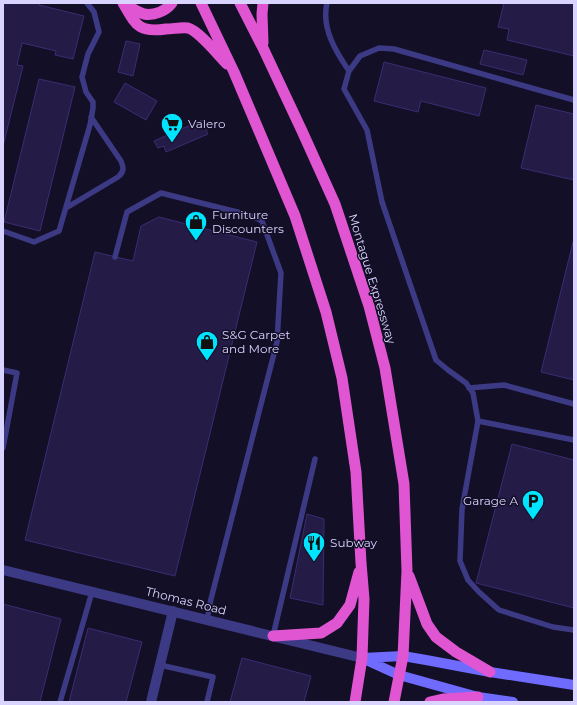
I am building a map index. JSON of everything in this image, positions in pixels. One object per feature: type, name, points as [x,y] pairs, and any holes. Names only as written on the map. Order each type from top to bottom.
[{"type":"highway","points":[[124,3],[145,14],[157,14],[165,10],[172,3]]},
{"type":"highway","points":[[124,3],[134,22],[139,27],[148,30],[188,28],[195,32],[206,41],[234,72]]},
{"type":"highway","points":[[201,3],[234,72],[295,216],[326,312],[342,378],[355,468],[364,599],[362,658],[355,702]]},
{"type":"highway","name":"Montague Expressway","points":[[240,3],[263,48],[335,204],[369,306],[385,368],[404,484],[407,571],[403,656],[394,702]]},
{"type":"highway","points":[[263,3],[263,48]]},
{"type":"highway","points":[[273,636],[321,633],[337,623],[350,604],[361,564]]},
{"type":"highway","points":[[407,571],[427,624],[436,637],[456,652],[490,672]]},
{"type":"highway","points":[[430,702],[443,699],[478,697]]},
{"type":"main road","points":[[362,658],[403,656],[490,672],[574,685]]},
{"type":"main road","points":[[362,658],[399,675],[478,697],[513,702]]},
{"type":"street","name":"Thomas Road","points":[[3,570],[362,658]]},
{"type":"street","points":[[151,702],[173,611]]},
{"type":"lane","points":[[3,231],[34,242],[59,231],[93,108],[93,102],[86,92],[82,77],[88,54],[99,32],[94,12],[87,3]]},
{"type":"lane","points":[[327,3],[325,10],[327,30],[337,54],[349,71]]},
{"type":"lane","points":[[574,100],[394,49],[379,48],[360,56],[349,71],[344,88],[367,130],[382,202],[436,360],[466,383],[473,394],[478,421],[462,509],[460,561],[468,580],[499,610],[553,627],[574,630]]},
{"type":"lane","points":[[66,208],[118,177],[122,173],[122,161],[91,117]]},
{"type":"lane","points":[[116,257],[127,212],[161,193],[249,215],[262,221],[281,273],[277,342],[211,599],[207,620]]},
{"type":"lane","points":[[3,370],[16,373],[3,448]]},
{"type":"lane","points":[[469,388],[504,386],[574,404]]},
{"type":"lane","points":[[478,421],[574,440]]},
{"type":"lane","points":[[273,636],[315,458]]},
{"type":"lane","points":[[60,702],[92,592]]},
{"type":"lane","points":[[160,665],[213,677],[207,702]]},
{"type":"building","points":[[3,3],[40,3],[39,5],[84,16],[73,59],[55,55],[56,51],[22,43],[17,65],[23,66],[3,146]]},
{"type":"building","points":[[504,3],[574,3],[574,56],[507,40],[509,29],[498,27]]},
{"type":"building","points":[[126,41],[140,44],[133,76],[118,72]]},
{"type":"building","points":[[484,50],[527,60],[523,75],[480,64]]},
{"type":"building","points":[[384,62],[486,88],[479,116],[421,101],[418,112],[374,101]]},
{"type":"building","points":[[39,79],[75,87],[40,231],[4,222]]},
{"type":"building","points":[[125,83],[157,101],[146,120],[114,102]]},
{"type":"building","points":[[536,105],[574,114],[574,180],[521,168]]},
{"type":"building","points":[[202,120],[208,134],[166,152],[164,146],[158,148],[154,141]]},
{"type":"building","points":[[159,217],[257,242],[175,576],[25,540],[95,252],[133,261],[141,226]]},
{"type":"building","points":[[574,238],[574,380],[541,372]]},
{"type":"building","name":"Garage A","points":[[512,444],[574,460],[574,608],[476,583]]},
{"type":"building","points":[[307,514],[324,519],[323,605],[290,598]]},
{"type":"building","points":[[3,604],[61,619],[40,702],[3,702]]},
{"type":"building","points":[[88,628],[142,642],[126,702],[69,702]]},
{"type":"building","points":[[242,658],[311,676],[304,702],[230,702]]},
{"type":"place","name":"Valero","points":[[172,144]]},
{"type":"place","name":"Furniture Discounters","points":[[196,242]]},
{"type":"place","name":"S&G Carpet and More","points":[[207,362]]},
{"type":"place","name":"Garage A","points":[[533,520]]},
{"type":"place","name":"Subway","points":[[314,562]]}]
